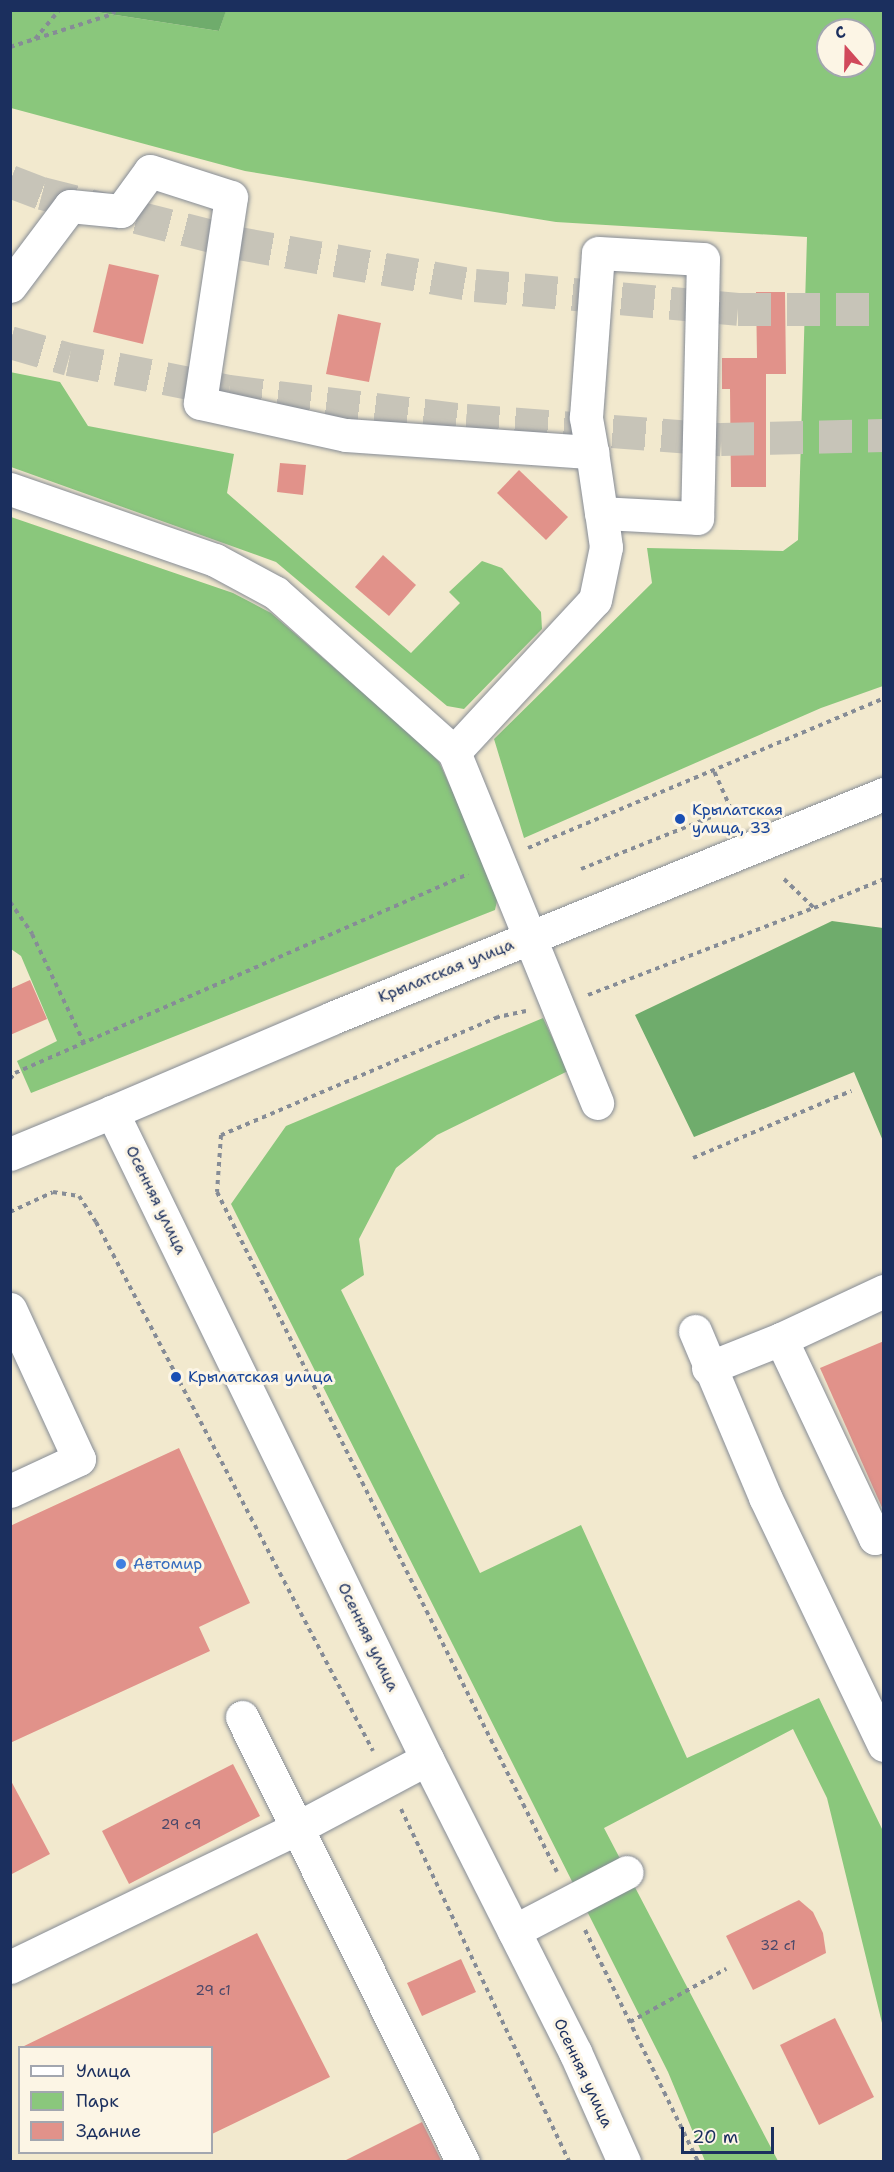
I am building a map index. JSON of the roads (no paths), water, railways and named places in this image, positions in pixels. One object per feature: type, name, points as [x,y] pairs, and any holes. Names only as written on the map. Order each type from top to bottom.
[{"type":"main road","points":[[10,286],[70,206],[121,211],[150,171],[231,197],[200,403],[346,435],[592,452]]},
{"type":"main road","points":[[454,752],[595,600],[606,547],[586,417],[598,253],[703,259],[697,518],[601,513]]},
{"type":"main road","points":[[10,489],[214,560],[276,593],[454,752],[597,1103]]},
{"type":"main road","name":"Крылатская улица","points":[[10,1154],[529,937],[884,794]]},
{"type":"main road","name":"Осенняя улица","points":[[112,1112],[427,1759],[575,2052],[624,2162]]},
{"type":"main road","points":[[708,1368],[781,1339],[884,1291]]},
{"type":"main road","points":[[10,1309],[79,1459],[13,1484]]},
{"type":"main road","points":[[695,1331],[708,1368],[765,1497],[884,1744]]},
{"type":"main road","points":[[781,1339],[875,1538],[884,1534]]},
{"type":"main road","points":[[242,1717],[463,2162]]},
{"type":"main road","points":[[10,1967],[297,1828],[427,1759]]},
{"type":"main road","points":[[514,1931],[627,1872]]},
{"type":"tunnel","points":[[10,181],[42,193],[239,243],[475,285],[738,309],[884,309]]},
{"type":"tunnel","points":[[10,342],[69,359],[229,391],[466,420],[721,439],[884,435]]},
{"type":"place","name":"Крылатская улица, 33","points":[[680,819]]},
{"type":"place","name":"Крылатская улица","points":[[176,1377]]},
{"type":"place","name":"Автомир","points":[[121,1564]]}]
